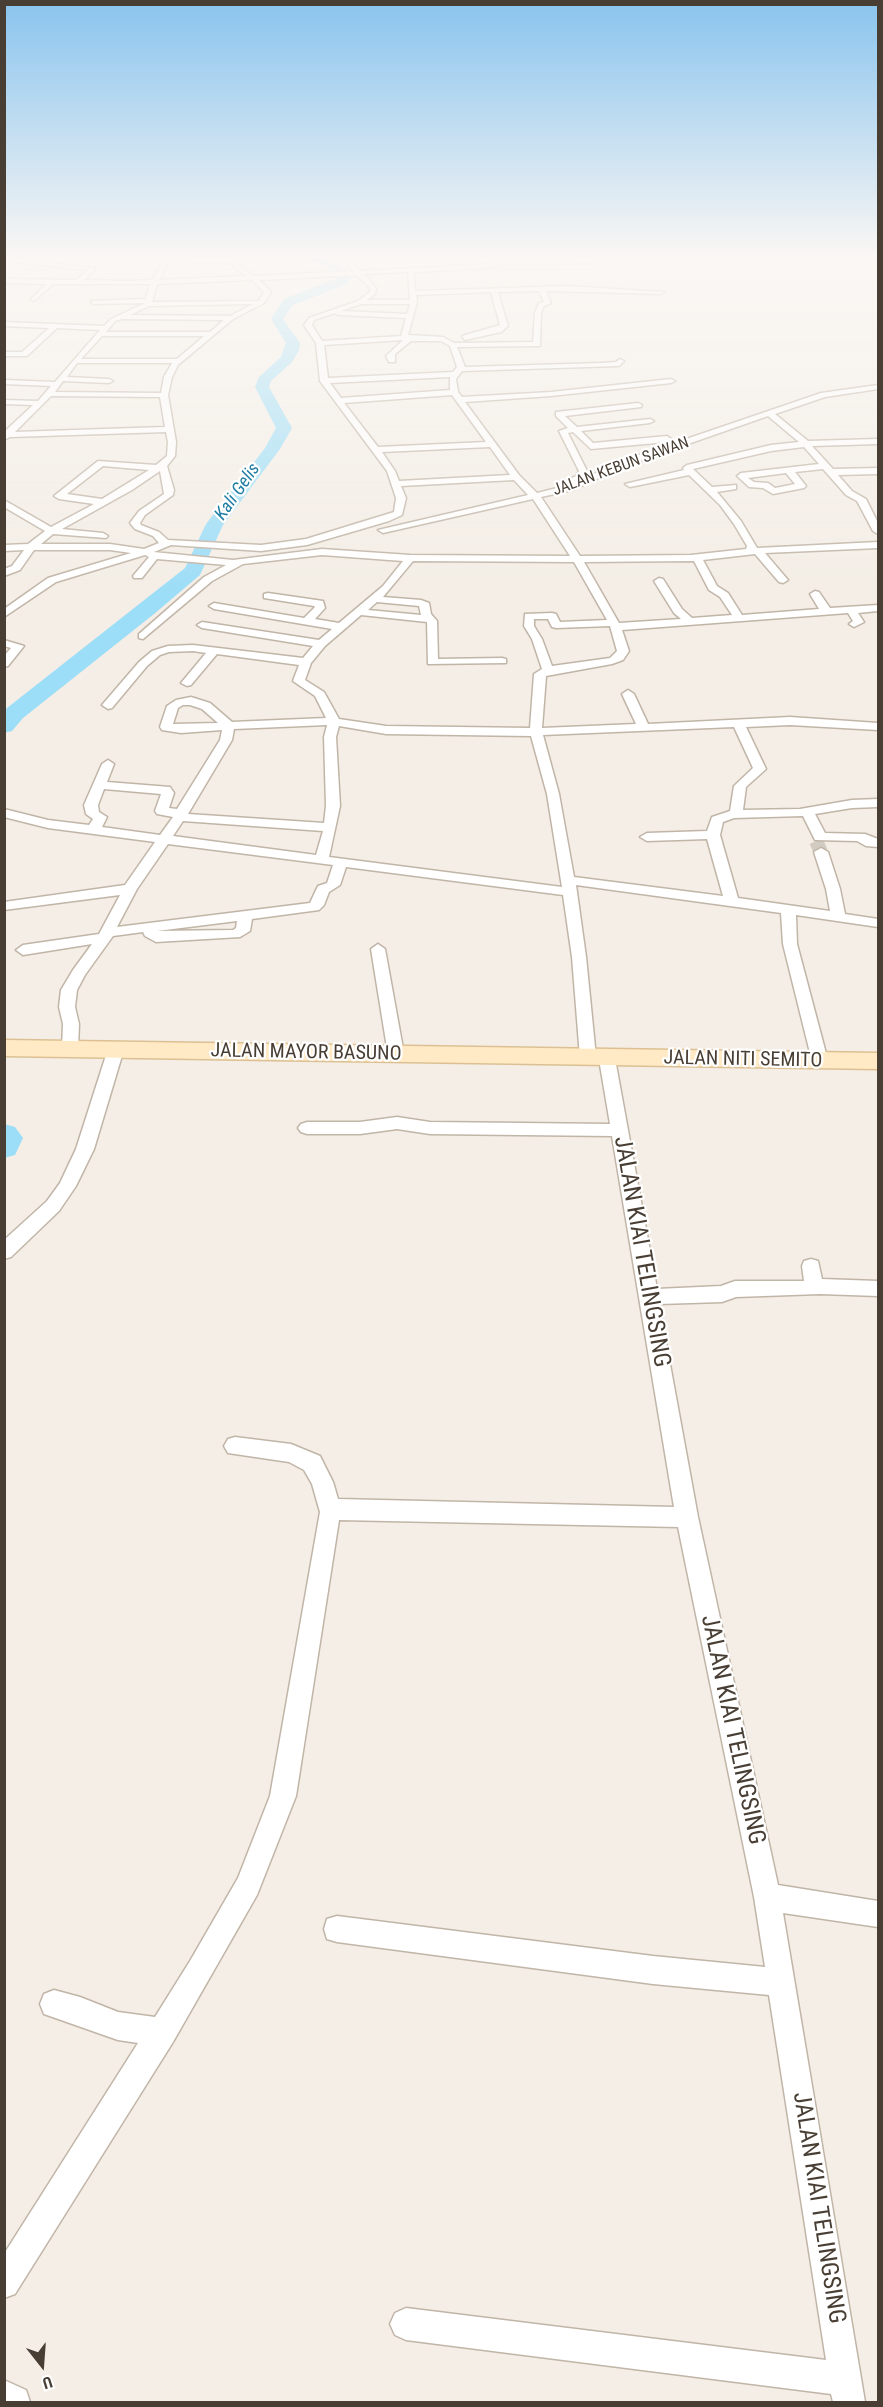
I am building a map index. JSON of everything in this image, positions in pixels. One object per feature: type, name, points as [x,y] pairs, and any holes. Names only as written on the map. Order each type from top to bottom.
[{"type":"main road","name":"JALAN MAYOR BASUNO","points":[[9,1048],[598,1058]]},
{"type":"main road","name":"JALAN NITI SEMITO","points":[[598,1058],[879,1061]]},
{"type":"street","points":[[6,436],[49,394],[69,370]]},
{"type":"street","points":[[4,573],[16,568],[31,547],[51,531],[105,502],[160,467],[171,456],[164,395],[168,377],[173,370]]},
{"type":"street","points":[[4,503],[51,531],[261,548],[306,542],[395,516],[401,509],[397,484],[392,471],[324,381],[323,370]]},
{"type":"street","points":[[324,381],[466,370]]},
{"type":"street","points":[[496,370],[500,378]]},
{"type":"street","points":[[509,370],[538,375],[553,370]]},
{"type":"street","points":[[570,370],[574,374]]},
{"type":"street","points":[[458,371],[451,382],[454,392],[516,477],[532,494],[577,559],[615,625],[623,651],[619,658],[548,670],[537,639],[529,626],[528,617],[553,617],[615,625],[690,622],[879,608]]},
{"type":"street","points":[[538,375],[551,394]]},
{"type":"street","points":[[30,383],[39,377]]},
{"type":"street","points":[[4,382],[109,381]]},
{"type":"street","points":[[582,381],[589,388]]},
{"type":"street","points":[[460,400],[551,394],[621,384],[670,381]]},
{"type":"street","points":[[591,446],[667,439],[621,384]]},
{"type":"street","name":"JALAN KEBUN SAWAN","points":[[532,494],[580,485],[646,453],[769,413],[828,398],[871,392],[879,387]]},
{"type":"street","points":[[506,388],[511,397]]},
{"type":"street","points":[[338,401],[368,395],[454,392]]},
{"type":"street","points":[[49,394],[164,395]]},
{"type":"street","points":[[4,402],[40,403]]},
{"type":"street","points":[[364,536],[532,494],[579,478],[582,473],[597,468],[601,460],[591,446],[559,413],[638,405]]},
{"type":"street","points":[[769,413],[806,444],[849,493],[861,499],[874,514],[879,531]]},
{"type":"street","points":[[582,473],[580,462],[562,432],[650,421]]},
{"type":"street","points":[[6,436],[169,429]]},
{"type":"street","points":[[101,445],[105,431]]},
{"type":"street","points":[[630,484],[681,467],[759,450],[806,444],[879,441]]},
{"type":"street","points":[[631,442],[646,453],[681,467],[708,490],[738,523],[755,551],[783,580]]},
{"type":"street","points":[[375,450],[493,444]]},
{"type":"street","points":[[105,502],[59,496],[101,463],[160,467]]},
{"type":"street","points":[[160,467],[169,490],[168,495],[142,513],[135,523],[138,527],[169,542]]},
{"type":"street","points":[[789,471],[801,486],[773,490],[765,485],[750,484],[741,476],[789,471],[828,469],[879,471]]},
{"type":"street","points":[[397,484],[516,477]]},
{"type":"street","points":[[708,490],[733,487]]},
{"type":"street","points":[[4,614],[52,580],[150,554],[169,542]]},
{"type":"street","points":[[322,552],[343,544]]},
{"type":"street","points":[[4,548],[110,547],[179,559],[237,562],[322,552],[410,558],[577,559],[697,557],[755,551],[879,545]]},
{"type":"street","points":[[254,560],[261,548]]},
{"type":"street","points":[[138,576],[150,554]]},
{"type":"street","points":[[697,557],[713,588],[724,595],[739,618]]},
{"type":"street","points":[[321,859],[326,846],[333,806],[330,737],[333,722],[320,694],[299,681],[306,662],[321,644],[387,588],[410,558]]},
{"type":"street","points":[[142,636],[208,579],[237,562]]},
{"type":"street","points":[[659,581],[678,611],[690,622]]},
{"type":"street","points":[[815,594],[826,611]]},
{"type":"street","points":[[268,596],[321,604],[307,621]]},
{"type":"street","points":[[375,599],[421,603],[425,605],[426,615],[431,619]]},
{"type":"street","points":[[214,606],[341,627]]},
{"type":"street","points":[[851,610],[858,620],[854,624]]},
{"type":"street","points":[[359,612],[431,619]]},
{"type":"street","points":[[544,626],[553,617]]},
{"type":"street","points":[[431,619],[432,662],[502,661]]},
{"type":"street","points":[[202,626],[321,644]]},
{"type":"street","points":[[4,643],[18,645],[4,664]]},
{"type":"street","points":[[108,705],[143,664],[156,653],[179,648],[306,662]]},
{"type":"street","points":[[188,683],[213,652]]},
{"type":"street","name":"JALAN KIAI TELINGSING","points":[[548,670],[540,674],[536,732],[553,794],[598,1058],[620,1130],[687,1517],[767,1897],[847,2391]]},
{"type":"street","points":[[628,694],[644,728]]},
{"type":"street","points":[[70,1048],[71,1024],[67,1007],[69,990],[78,973],[107,935],[115,914],[130,889],[180,816],[226,740],[229,726],[273,722],[333,722],[386,729],[536,732],[790,722],[879,726]]},
{"type":"street","points":[[736,814],[740,786],[760,769],[740,724]]},
{"type":"street","points":[[94,830],[99,817],[93,814],[91,808],[108,764]]},
{"type":"street","points":[[99,785],[167,790],[162,811],[180,816],[330,826]]},
{"type":"street","points":[[732,901],[713,835],[717,820],[736,814],[807,812],[852,804],[879,803]]},
{"type":"street","points":[[807,812],[833,889],[838,917]]},
{"type":"street","points":[[4,813],[48,824],[162,840],[568,886],[732,901],[879,923]]},
{"type":"street","points":[[647,837],[713,835]]},
{"type":"street","points":[[819,844],[860,837],[871,843],[879,843]]},
{"type":"street","points":[[23,950],[150,926],[150,933],[156,937],[235,934],[243,931],[245,917],[315,907],[323,889],[333,885],[341,861]]},
{"type":"street","points":[[4,906],[130,889]]},
{"type":"street","points":[[788,909],[790,944],[820,1061]]},
{"type":"street","points":[[378,949],[396,1054]]},
{"type":"street","points":[[4,1252],[53,1206],[67,1186],[85,1149],[116,1049]]},
{"type":"street","points":[[308,1128],[360,1128],[397,1123],[430,1128],[620,1130]]},
{"type":"street","points":[[649,1297],[722,1294],[735,1288],[814,1285],[879,1288]]},
{"type":"street","points":[[235,1446],[291,1453],[312,1463],[322,1482],[331,1513]]},
{"type":"street","points":[[4,2283],[163,2032],[248,1886],[283,1796],[328,1518],[331,1513],[337,1509],[687,1517]]},
{"type":"street","points":[[767,1897],[879,1914]]},
{"type":"street","points":[[337,1929],[653,1970],[782,1982]]},
{"type":"street","points":[[54,2004],[80,2011],[118,2026],[163,2032]]},
{"type":"street","points":[[406,2324],[847,2391]]},
{"type":"street","points":[[4,2396],[14,2403]]},
{"type":"waterway","name":"Kali Gelis","points":[[4,726],[15,713],[147,610],[193,571],[215,524],[272,449],[284,428],[262,387],[264,380],[275,370]]},
{"type":"waterway","name":"Kali Gelis","points":[[4,1135],[7,1138],[4,1147]]},
{"type":"tunnel","points":[[816,841],[821,852]]}]
